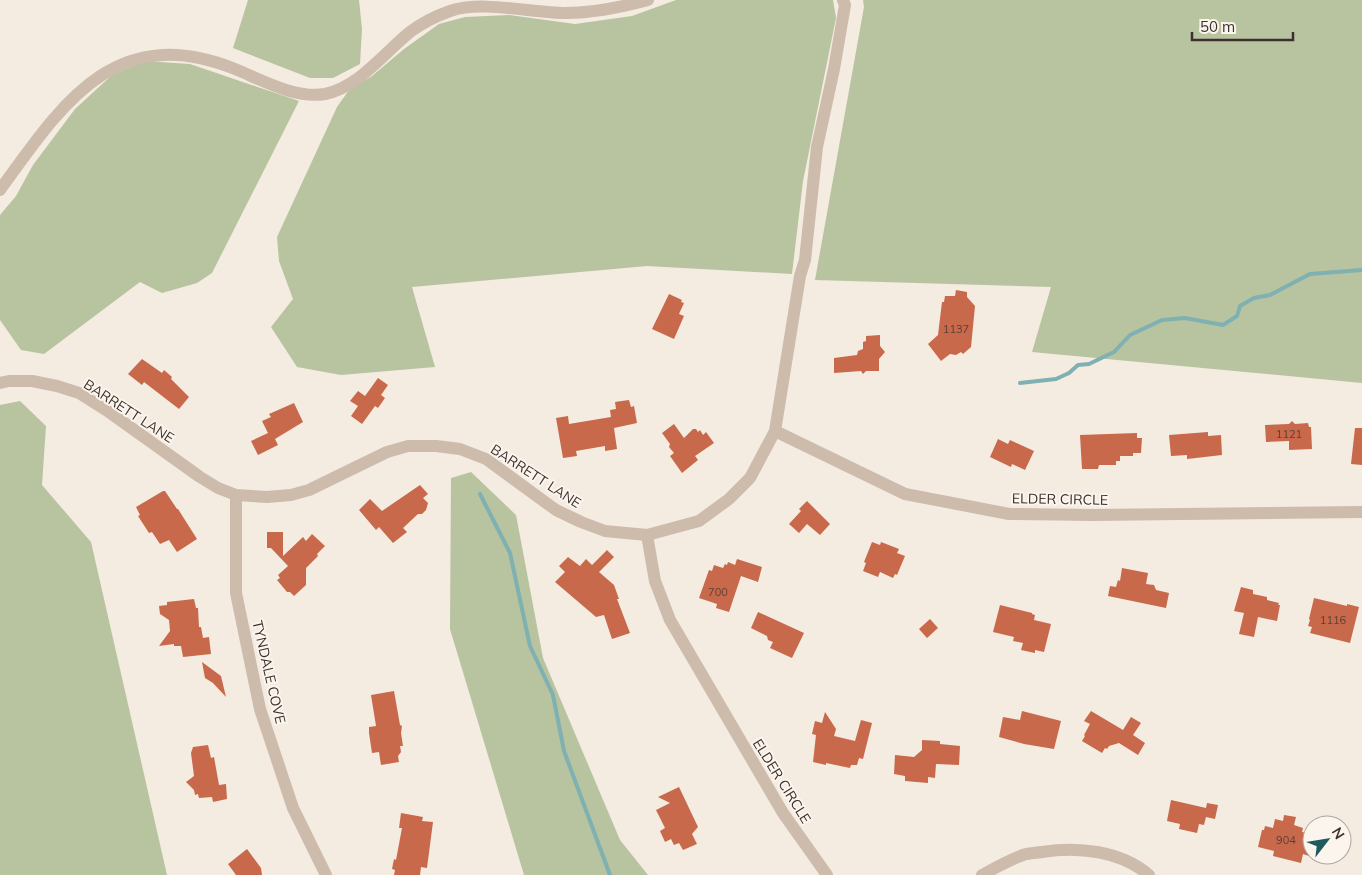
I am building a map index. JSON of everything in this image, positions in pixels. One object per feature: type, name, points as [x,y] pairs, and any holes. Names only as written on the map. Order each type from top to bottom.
[{"type":"street","points":[[0,190],[35,142],[83,89],[101,75],[120,64],[141,57],[160,54],[197,57],[221,64],[288,90],[307,94],[326,94],[344,86],[361,75],[411,32],[430,20],[452,10],[490,7],[568,13],[625,6],[648,0]]},
{"type":"street","name":"BARRETT LANE","points":[[0,383],[32,381],[58,386],[79,393],[109,412],[200,477],[218,488],[236,495],[267,497],[291,495],[309,490],[387,452],[408,446],[436,446],[460,449],[486,459],[556,510],[606,531],[647,535],[699,521],[729,499],[750,478],[774,431],[800,276],[805,260],[816,147],[834,70],[845,5],[843,0]]},
{"type":"street","name":"ELDER CIRCLE","points":[[774,431],[905,494],[1009,514],[1362,512]]},
{"type":"street","name":"TYNDALE COVE","points":[[236,495],[236,593],[260,709],[293,808],[326,875]]},
{"type":"street","name":"ELDER CIRCLE","points":[[647,535],[655,581],[670,620],[783,813],[827,875]]},
{"type":"street","points":[[982,875],[1024,854],[1082,849],[1114,856],[1140,867],[1149,875]]},
{"type":"green space","points":[[248,0],[359,0],[362,29],[360,64],[333,78],[310,78],[233,48]]},
{"type":"green space","points":[[676,0],[833,0],[836,18],[803,181],[792,274],[647,266],[412,287],[435,367],[341,375],[297,367],[271,327],[293,299],[279,261],[277,237],[337,107],[349,90],[372,76],[404,49],[439,24],[465,17],[509,15],[575,24],[632,16]]},
{"type":"green space","points":[[863,0],[1362,0],[1362,383],[1032,352],[1051,287],[815,280],[864,7]]},
{"type":"green space","points":[[145,61],[190,64],[299,101],[212,273],[197,283],[162,293],[140,282],[44,354],[21,350],[0,320],[0,215],[16,196],[33,165],[75,109],[112,75]]},
{"type":"green space","points":[[20,401],[46,426],[42,485],[91,542],[167,875],[0,875],[0,405]]},
{"type":"green space","points":[[471,472],[516,515],[543,658],[620,840],[648,875],[524,875],[450,629],[451,478]]},
{"type":"building","points":[[956,290],[967,292],[967,297],[975,306],[971,347],[963,354],[961,352],[956,355],[950,354],[941,361],[928,344],[938,335],[942,302],[944,302],[945,296],[955,296]]},
{"type":"building","points":[[669,294],[682,300],[681,302],[684,303],[679,314],[684,316],[674,339],[652,329]]},
{"type":"building","points":[[880,335],[880,346],[885,352],[879,359],[879,371],[866,371],[863,374],[861,371],[834,373],[834,358],[857,355],[858,351],[863,349],[863,342],[866,341],[866,336]]},
{"type":"building","points":[[142,359],[162,373],[164,370],[189,397],[179,409],[144,382],[142,385],[128,374]]},
{"type":"building","points":[[378,378],[388,385],[381,395],[385,398],[378,408],[375,406],[362,424],[351,416],[358,406],[350,401],[358,391],[365,396]]},
{"type":"building","points":[[629,400],[631,407],[634,406],[637,423],[614,428],[617,449],[605,451],[605,446],[576,451],[577,456],[563,458],[556,418],[568,416],[569,424],[611,417],[610,410],[616,409],[615,402]]},
{"type":"building","points":[[294,403],[303,422],[275,439],[278,445],[258,455],[251,441],[268,433],[262,421],[271,417],[269,414]]},
{"type":"building","points":[[1292,421],[1295,424],[1308,423],[1309,427],[1311,427],[1312,449],[1289,450],[1289,441],[1266,442],[1265,425],[1289,424]]},
{"type":"building","points":[[674,424],[684,438],[693,429],[696,429],[698,432],[700,430],[703,435],[706,432],[714,443],[695,456],[698,460],[682,473],[670,456],[674,453],[662,433]]},
{"type":"building","points":[[1355,428],[1362,428],[1362,465],[1351,464]]},
{"type":"building","points":[[1208,432],[1208,436],[1221,435],[1222,455],[1187,459],[1187,455],[1171,456],[1169,435]]},
{"type":"building","points":[[1137,433],[1137,438],[1142,438],[1141,453],[1133,453],[1133,456],[1120,456],[1120,461],[1116,461],[1116,465],[1099,465],[1098,469],[1082,469],[1080,435]]},
{"type":"building","points":[[998,439],[1008,444],[1010,440],[1034,451],[1025,470],[1012,464],[1011,467],[990,457]]},
{"type":"building","points":[[420,485],[428,494],[423,498],[428,503],[426,510],[422,514],[418,514],[403,528],[407,532],[393,543],[379,527],[376,530],[359,510],[370,499],[382,511]]},
{"type":"building","points":[[165,491],[178,509],[197,539],[177,552],[169,540],[160,544],[152,532],[149,533],[138,516],[140,515],[136,507]]},
{"type":"building","points":[[807,501],[830,524],[820,535],[807,524],[799,533],[789,524]]},
{"type":"building","points":[[267,532],[283,532],[283,556],[303,537],[306,541],[312,534],[325,546],[306,568],[306,585],[294,596],[287,592],[277,580],[280,578],[278,575],[288,566],[271,548],[267,548]]},
{"type":"building","points":[[872,542],[880,545],[881,542],[899,549],[897,553],[905,556],[897,575],[895,574],[893,578],[880,572],[878,577],[863,571],[866,563],[864,562]]},
{"type":"building","points":[[607,550],[614,557],[599,572],[614,585],[619,599],[617,599],[630,633],[612,639],[604,615],[596,617],[555,582],[565,572],[559,566],[568,557],[580,566],[586,559],[592,565]]},
{"type":"building","points":[[737,559],[762,567],[758,582],[741,576],[729,612],[716,608],[717,604],[699,598],[709,570],[712,571],[714,565],[723,568],[728,562],[735,565]]},
{"type":"building","points":[[1122,568],[1148,573],[1146,584],[1154,585],[1156,590],[1169,593],[1166,608],[1108,596],[1110,586],[1116,587],[1118,580],[1120,581]]},
{"type":"building","points":[[1241,587],[1253,590],[1253,594],[1267,597],[1267,600],[1279,603],[1278,605],[1280,605],[1277,621],[1258,617],[1254,637],[1239,634],[1244,613],[1234,611]]},
{"type":"building","points":[[1314,598],[1359,607],[1350,643],[1310,633],[1312,627],[1308,626]]},
{"type":"building","points":[[194,599],[196,608],[198,608],[199,627],[201,627],[203,638],[209,637],[211,654],[183,657],[181,646],[174,646],[174,644],[159,646],[170,631],[169,620],[160,614],[159,606],[167,605],[167,602]]},
{"type":"building","points":[[1000,605],[1032,613],[1035,615],[1034,620],[1051,624],[1044,652],[1035,650],[1035,653],[1021,650],[1023,643],[1013,641],[1014,637],[993,632]]},
{"type":"building","points":[[758,612],[804,633],[792,658],[770,648],[773,642],[768,640],[767,636],[751,628]]},
{"type":"building","points":[[930,619],[938,628],[927,638],[919,629]]},
{"type":"building","points":[[202,662],[221,676],[226,697],[213,683],[205,678]]},
{"type":"building","points":[[394,691],[400,725],[402,726],[403,746],[400,746],[399,762],[381,765],[379,752],[372,753],[369,733],[369,727],[376,726],[371,695]]},
{"type":"building","points":[[1022,711],[1061,721],[1054,749],[1024,744],[999,737],[1003,717],[1020,720]]},
{"type":"building","points":[[1091,711],[1123,730],[1131,717],[1141,723],[1133,735],[1145,743],[1138,755],[1119,743],[1109,746],[1107,749],[1105,748],[1102,753],[1082,741],[1090,724],[1084,721]]},
{"type":"building","points":[[825,712],[836,729],[834,736],[855,741],[861,720],[872,723],[863,759],[859,758],[857,765],[851,765],[850,768],[813,762],[816,735],[812,734],[815,721],[822,723]]},
{"type":"building","points":[[922,740],[940,741],[940,744],[960,746],[959,765],[936,764],[935,778],[928,777],[928,783],[905,781],[905,776],[894,774],[895,755],[914,757],[922,750]]},
{"type":"building","points":[[208,745],[211,758],[214,757],[219,785],[226,784],[227,799],[213,802],[212,797],[199,798],[198,794],[195,795],[194,790],[186,782],[194,776],[191,753],[193,747]]},
{"type":"building","points":[[679,787],[698,827],[692,834],[697,844],[683,850],[679,843],[674,845],[671,839],[665,842],[660,831],[665,828],[656,810],[670,803],[658,797]]},
{"type":"building","points":[[1171,800],[1206,808],[1207,803],[1218,805],[1215,819],[1206,817],[1204,825],[1199,824],[1197,833],[1179,829],[1180,824],[1167,821]]},
{"type":"building","points":[[401,813],[423,817],[422,821],[433,822],[427,868],[421,867],[420,875],[394,875],[395,870],[392,869],[394,859],[396,860],[402,828],[399,828]]},
{"type":"building","points":[[1284,815],[1296,817],[1294,825],[1302,828],[1301,863],[1273,856],[1274,851],[1258,847],[1262,830],[1264,830],[1265,826],[1273,828],[1275,819],[1283,821]]},
{"type":"building","points":[[247,849],[261,868],[262,875],[236,875],[228,864]]},
{"type":"waterway","points":[[1020,383],[1056,379],[1069,373],[1078,365],[1089,364],[1114,352],[1130,335],[1162,320],[1185,318],[1223,325],[1237,316],[1240,306],[1254,298],[1270,295],[1310,274],[1362,270]]},
{"type":"waterway","points":[[480,494],[510,553],[530,646],[553,695],[564,751],[610,875]]}]
